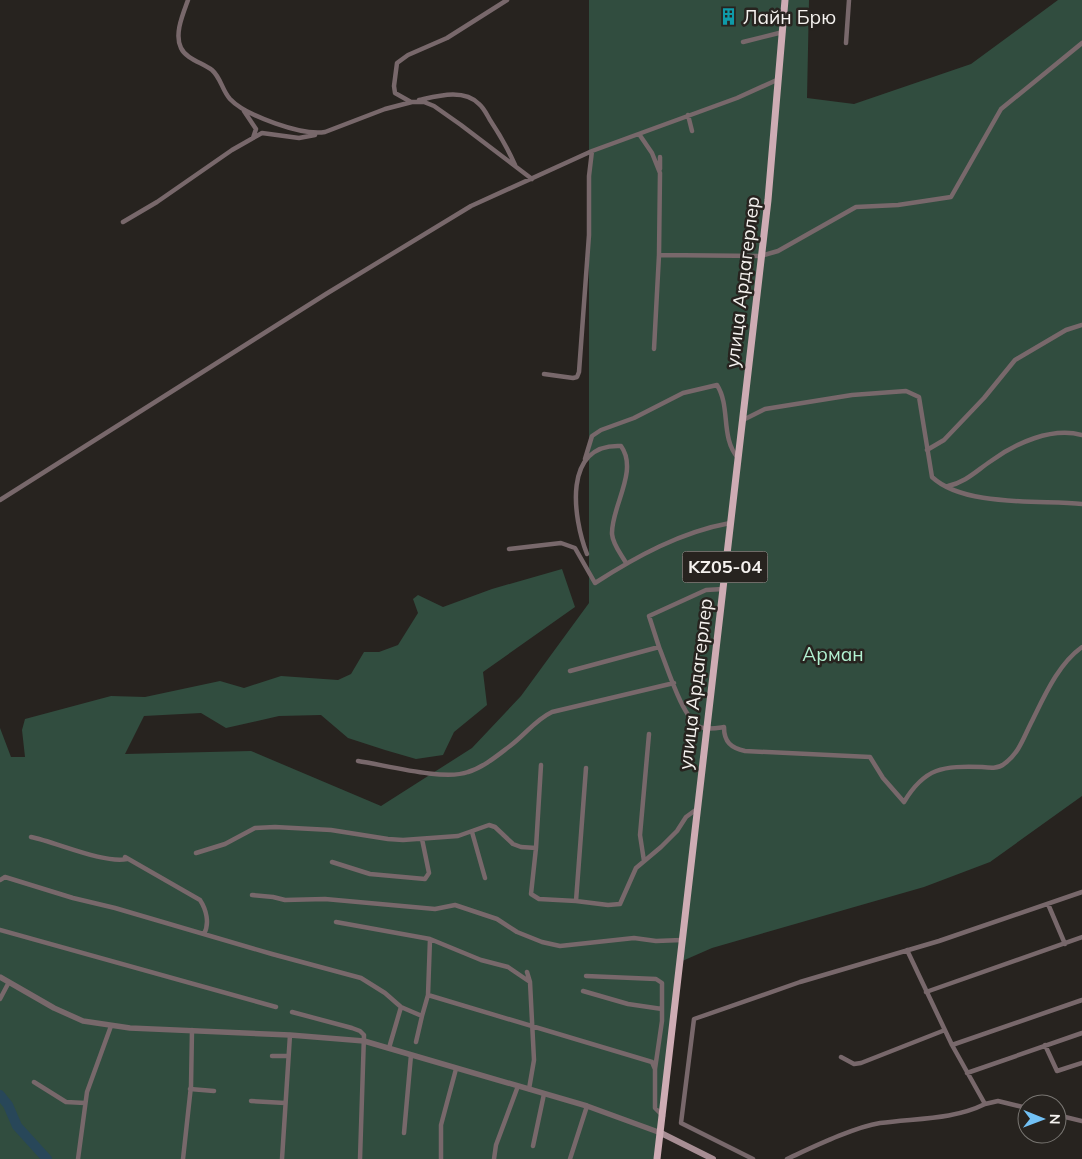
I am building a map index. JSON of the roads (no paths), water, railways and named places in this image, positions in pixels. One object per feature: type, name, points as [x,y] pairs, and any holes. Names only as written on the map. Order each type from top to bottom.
[{"type":"main road","name":"улица Ардагерлер","points":[[660,1133],[743,420],[779,79],[785,0]]},
{"type":"main road","name":"KZ05-04","points":[[657,1159],[660,1133]]},
{"type":"main road","points":[[660,1133],[713,1159]]},
{"type":"street","points":[[188,0],[180,29],[182,51],[211,69],[219,78],[229,98],[243,110],[256,129],[254,138]]},
{"type":"street","points":[[507,0],[447,38],[408,55],[398,63],[394,86],[396,93],[412,102],[434,106],[532,179]]},
{"type":"street","points":[[846,43],[848,0]]},
{"type":"street","points":[[744,42],[783,32]]},
{"type":"street","points":[[659,255],[761,256],[778,251],[856,207],[898,205],[951,197],[1001,109],[1026,91],[1072,49],[1082,43]]},
{"type":"street","points":[[0,500],[418,237],[471,206],[592,151],[688,116],[779,79]]},
{"type":"street","points":[[123,222],[262,133],[299,138],[318,134],[385,109],[439,95],[468,97],[479,103],[497,130],[516,168]]},
{"type":"street","points":[[243,110],[297,130],[318,134]]},
{"type":"street","points":[[688,116],[692,131]]},
{"type":"street","points":[[639,134],[652,153],[660,173]]},
{"type":"street","points":[[544,374],[572,378],[577,377],[579,372],[588,235],[589,176],[592,151]]},
{"type":"street","points":[[654,348],[659,255],[660,157]]},
{"type":"street","points":[[927,450],[944,440],[984,398],[1015,360],[1066,330],[1082,325]]},
{"type":"street","points":[[585,460],[592,436],[601,430],[634,418],[683,393],[717,385],[721,392],[729,443],[732,451],[738,458]]},
{"type":"street","points":[[743,420],[765,409],[782,405],[852,395],[906,391],[919,397],[932,476],[946,487],[991,498],[1082,504]]},
{"type":"street","points":[[946,487],[970,478],[992,460],[1032,439],[1051,433],[1082,434]]},
{"type":"street","points":[[587,554],[581,538],[575,501],[581,465],[585,460],[609,446],[621,446],[625,452],[626,478],[612,536],[626,563]]},
{"type":"street","points":[[509,549],[561,543],[575,548],[595,583],[626,563],[685,535],[730,523]]},
{"type":"street","points":[[723,589],[706,590],[649,616],[674,683],[691,719],[700,726],[707,728],[724,728],[724,734],[730,745],[744,751],[870,757],[883,778],[904,802],[922,778],[933,772],[964,767],[1000,767],[1006,763],[1021,747],[1044,695],[1063,667],[1082,647]]},
{"type":"street","points":[[570,671],[659,646]]},
{"type":"street","points":[[358,761],[430,773],[463,774],[482,766],[512,745],[535,722],[552,712],[674,683]]},
{"type":"street","points":[[644,861],[640,835],[649,734]]},
{"type":"street","points":[[541,765],[531,894],[539,899],[608,905],[620,904],[632,874],[677,831],[686,817],[697,809]]},
{"type":"street","points":[[576,901],[586,768]]},
{"type":"street","points":[[196,853],[225,844],[258,828],[307,828],[361,833],[388,839],[422,839],[458,836],[489,825],[494,827],[513,844],[521,847],[536,848]]},
{"type":"street","points":[[472,832],[485,878]]},
{"type":"street","points":[[32,837],[112,859],[126,858],[145,867],[200,900],[205,907],[207,929],[204,934]]},
{"type":"street","points":[[332,862],[370,874],[426,879],[429,873],[422,839]]},
{"type":"street","points":[[0,880],[5,876],[23,880],[73,898],[361,978],[386,993],[401,1007],[422,1016]]},
{"type":"street","points":[[753,1159],[681,1123],[694,1019],[849,966],[907,950],[1082,892]]},
{"type":"street","points":[[252,896],[266,896],[284,900],[325,899],[425,909],[455,905],[497,919],[517,932],[542,942],[560,946],[634,938],[656,941],[682,940]]},
{"type":"street","points":[[1048,904],[1065,944]]},
{"type":"street","points":[[336,922],[430,939],[451,946],[474,958],[508,967],[530,982]]},
{"type":"street","points":[[0,930],[276,1006]]},
{"type":"street","points":[[926,992],[1082,937]]},
{"type":"street","points":[[416,1042],[428,995],[430,939]]},
{"type":"street","points":[[907,950],[952,1046],[985,1104]]},
{"type":"street","points":[[527,972],[530,982],[534,1060],[528,1089]]},
{"type":"street","points":[[0,976],[54,1008],[83,1021],[111,1026],[290,1035],[364,1041],[587,1106],[660,1133]]},
{"type":"street","points":[[586,976],[656,979],[662,983],[658,1061],[655,1069],[655,1108],[663,1116]]},
{"type":"street","points":[[0,998],[9,982]]},
{"type":"street","points":[[583,991],[628,1004],[662,1010]]},
{"type":"street","points":[[428,995],[531,1028],[630,1054],[652,1062],[655,1069]]},
{"type":"street","points":[[952,1046],[1082,1000]]},
{"type":"street","points":[[388,1048],[401,1007]]},
{"type":"street","points":[[292,1012],[360,1031],[364,1035],[360,1159]]},
{"type":"street","points":[[78,1159],[87,1092],[111,1026]]},
{"type":"street","points":[[183,1159],[190,1089],[192,1030]]},
{"type":"street","points":[[841,1057],[854,1064],[861,1063],[945,1030]]},
{"type":"street","points":[[967,1073],[1082,1033]]},
{"type":"street","points":[[282,1159],[290,1035]]},
{"type":"street","points":[[1045,1046],[1057,1071],[1082,1063]]},
{"type":"street","points":[[272,1056],[288,1056]]},
{"type":"street","points":[[404,1133],[411,1056]]},
{"type":"street","points":[[440,1159],[440,1125],[456,1069]]},
{"type":"street","points":[[34,1082],[66,1102],[85,1103]]},
{"type":"street","points":[[494,1159],[496,1145],[518,1086]]},
{"type":"street","points":[[190,1089],[214,1091]]},
{"type":"street","points":[[533,1146],[544,1094]]},
{"type":"street","points":[[251,1101],[285,1103]]},
{"type":"street","points":[[787,1159],[861,1128],[879,1123],[938,1117],[973,1110],[985,1104],[998,1101],[1017,1106]]},
{"type":"street","points":[[570,1159],[587,1106]]},
{"type":"street","points":[[1067,1117],[1082,1121]]},
{"type":"waterway","points":[[0,1095],[8,1105],[17,1126],[47,1159]]},
{"type":"place","name":"Лайн Брю","points":[[729,17]]},
{"type":"park label","name":"Арман","points":[[833,654]]}]
